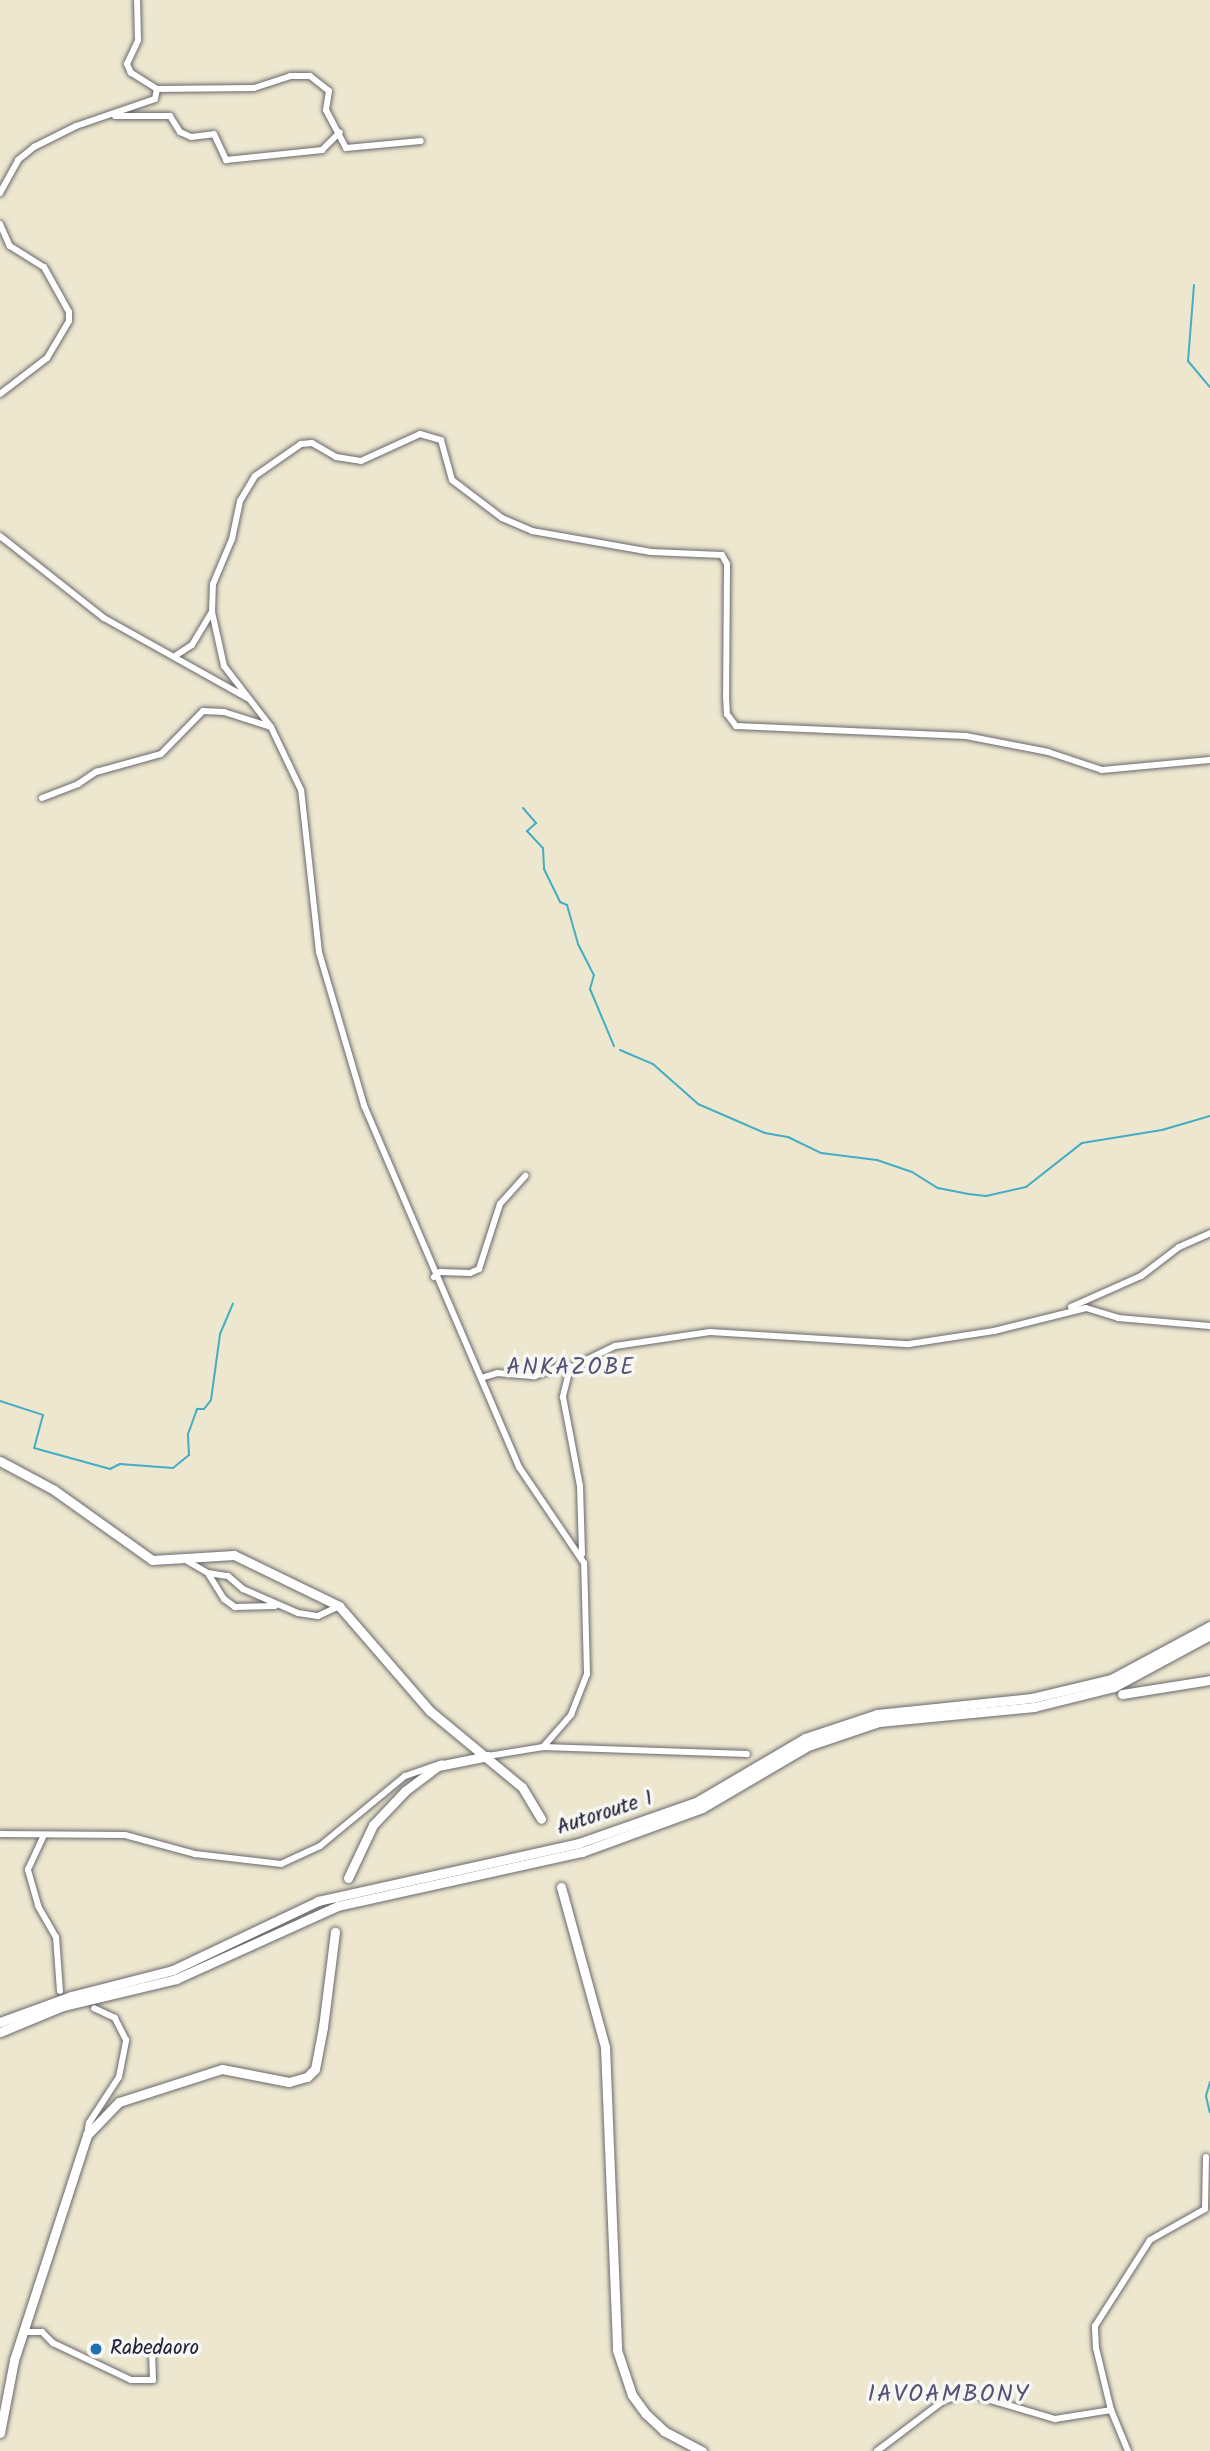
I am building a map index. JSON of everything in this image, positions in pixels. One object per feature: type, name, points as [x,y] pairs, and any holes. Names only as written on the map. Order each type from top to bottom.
[{"type":"main road","points":[[0,1461],[54,1490],[152,1560],[173,1562],[180,1558],[234,1555],[339,1606],[430,1711],[488,1756],[522,1787],[541,1819]]},
{"type":"main road","name":"Autoroute 1","points":[[0,2022],[71,1996],[173,1970],[318,1901],[579,1843],[698,1801],[805,1738],[877,1714],[1032,1698],[1111,1679],[1210,1626]]},
{"type":"main road","name":"Autoroute 1","points":[[0,2032],[63,2006],[176,1979],[338,1906],[582,1852],[702,1808],[808,1746],[879,1722],[1034,1707],[1114,1687],[1210,1635]]},
{"type":"main road","points":[[1122,1694],[1210,1680]]},
{"type":"main road","points":[[348,1878],[367,1835],[390,1806],[439,1766],[488,1756]]},
{"type":"main road","points":[[561,1887],[599,2011],[605,2047],[617,2350],[632,2395],[646,2414],[664,2431],[702,2451]]},
{"type":"main road","points":[[0,2433],[23,2332],[87,2135],[119,2102],[222,2069],[289,2082],[307,2077],[315,2069],[321,2038],[335,1932]]},
{"type":"street","points":[[137,0],[138,40],[127,64],[131,74],[158,89],[254,88],[290,76],[310,76],[329,91],[326,110],[341,132],[346,148],[421,141]]},
{"type":"street","points":[[0,193],[18,160],[34,147],[155,99],[158,89]]},
{"type":"street","points":[[109,116],[170,116],[180,132],[191,137],[214,134],[226,160],[322,150],[341,132]]},
{"type":"street","points":[[0,226],[10,246],[44,267],[69,312],[64,330],[47,358],[0,394]]},
{"type":"street","points":[[584,1563],[519,1467],[434,1277],[364,1105],[324,978],[310,897],[301,790],[271,727],[224,666],[212,612],[213,584],[232,539],[240,501],[255,476],[302,444],[312,443],[336,457],[361,461],[420,433],[441,440],[452,480],[502,517],[532,531],[641,551],[726,557],[727,714],[736,726],[966,736],[1038,749],[1102,770],[1155,769],[1210,760]]},
{"type":"street","points":[[0,536],[104,618],[251,700]]},
{"type":"street","points":[[175,656],[192,645],[212,612]]},
{"type":"street","points":[[42,798],[96,772],[161,754],[203,711],[224,712],[271,727]]},
{"type":"street","points":[[434,1277],[440,1272],[470,1273],[478,1269],[500,1205],[525,1176]]},
{"type":"street","points":[[481,1378],[497,1373],[535,1376],[561,1366],[570,1368],[615,1346],[710,1332],[909,1344],[994,1331],[1068,1310],[1141,1276],[1179,1247],[1210,1233]]},
{"type":"street","points":[[1068,1310],[1086,1308],[1118,1318],[1210,1326]]},
{"type":"street","points":[[542,1747],[571,1715],[587,1674],[580,1486],[564,1397],[570,1368]]},
{"type":"street","points":[[180,1558],[208,1573],[228,1576],[243,1589],[280,1605],[318,1616],[339,1606]]},
{"type":"street","points":[[208,1573],[224,1599],[235,1607],[280,1605]]},
{"type":"street","points":[[488,1756],[542,1747],[594,1745],[747,1755]]},
{"type":"street","points":[[0,1834],[125,1835],[195,1854],[281,1864],[320,1846],[405,1776],[432,1763],[457,1761]]},
{"type":"street","points":[[44,1835],[28,1870],[38,1906],[56,1937],[60,1991]]},
{"type":"street","points":[[87,2135],[89,2123],[119,2077],[125,2040],[115,2018],[94,2008]]},
{"type":"street","points":[[1128,2451],[1111,2410],[1096,2348],[1095,2326],[1150,2240],[1205,2209],[1206,2157]]},
{"type":"street","points":[[23,2332],[42,2332],[53,2343],[131,2380],[153,2380],[152,2350]]},
{"type":"street","points":[[877,2451],[943,2401],[967,2393],[1055,2419],[1111,2410]]},
{"type":"waterway","points":[[1194,285],[1188,361],[1210,387]]},
{"type":"waterway","points":[[523,808],[536,823],[527,831],[543,848],[544,869],[560,902],[567,905],[578,944],[594,975],[590,989],[614,1046]]},
{"type":"waterway","points":[[620,1050],[653,1064],[698,1104],[765,1133],[788,1137],[821,1153],[877,1160],[912,1172],[938,1188],[968,1194],[986,1196],[1026,1187],[1082,1143],[1162,1130],[1210,1116]]},
{"type":"waterway","points":[[0,1401],[43,1415],[34,1448],[110,1469],[120,1464],[173,1468],[189,1455],[188,1434],[197,1409],[204,1409],[211,1400],[220,1334],[233,1304]]},
{"type":"waterway","points":[[1210,2082],[1206,2096],[1210,2113]]},
{"type":"place","name":"Rabedaoro","points":[[96,2349]]},
{"type":"district","name":"ANKAZOBE","points":[[571,1368]]},
{"type":"district","name":"IAVOAMBONY","points":[[949,2395]]}]
